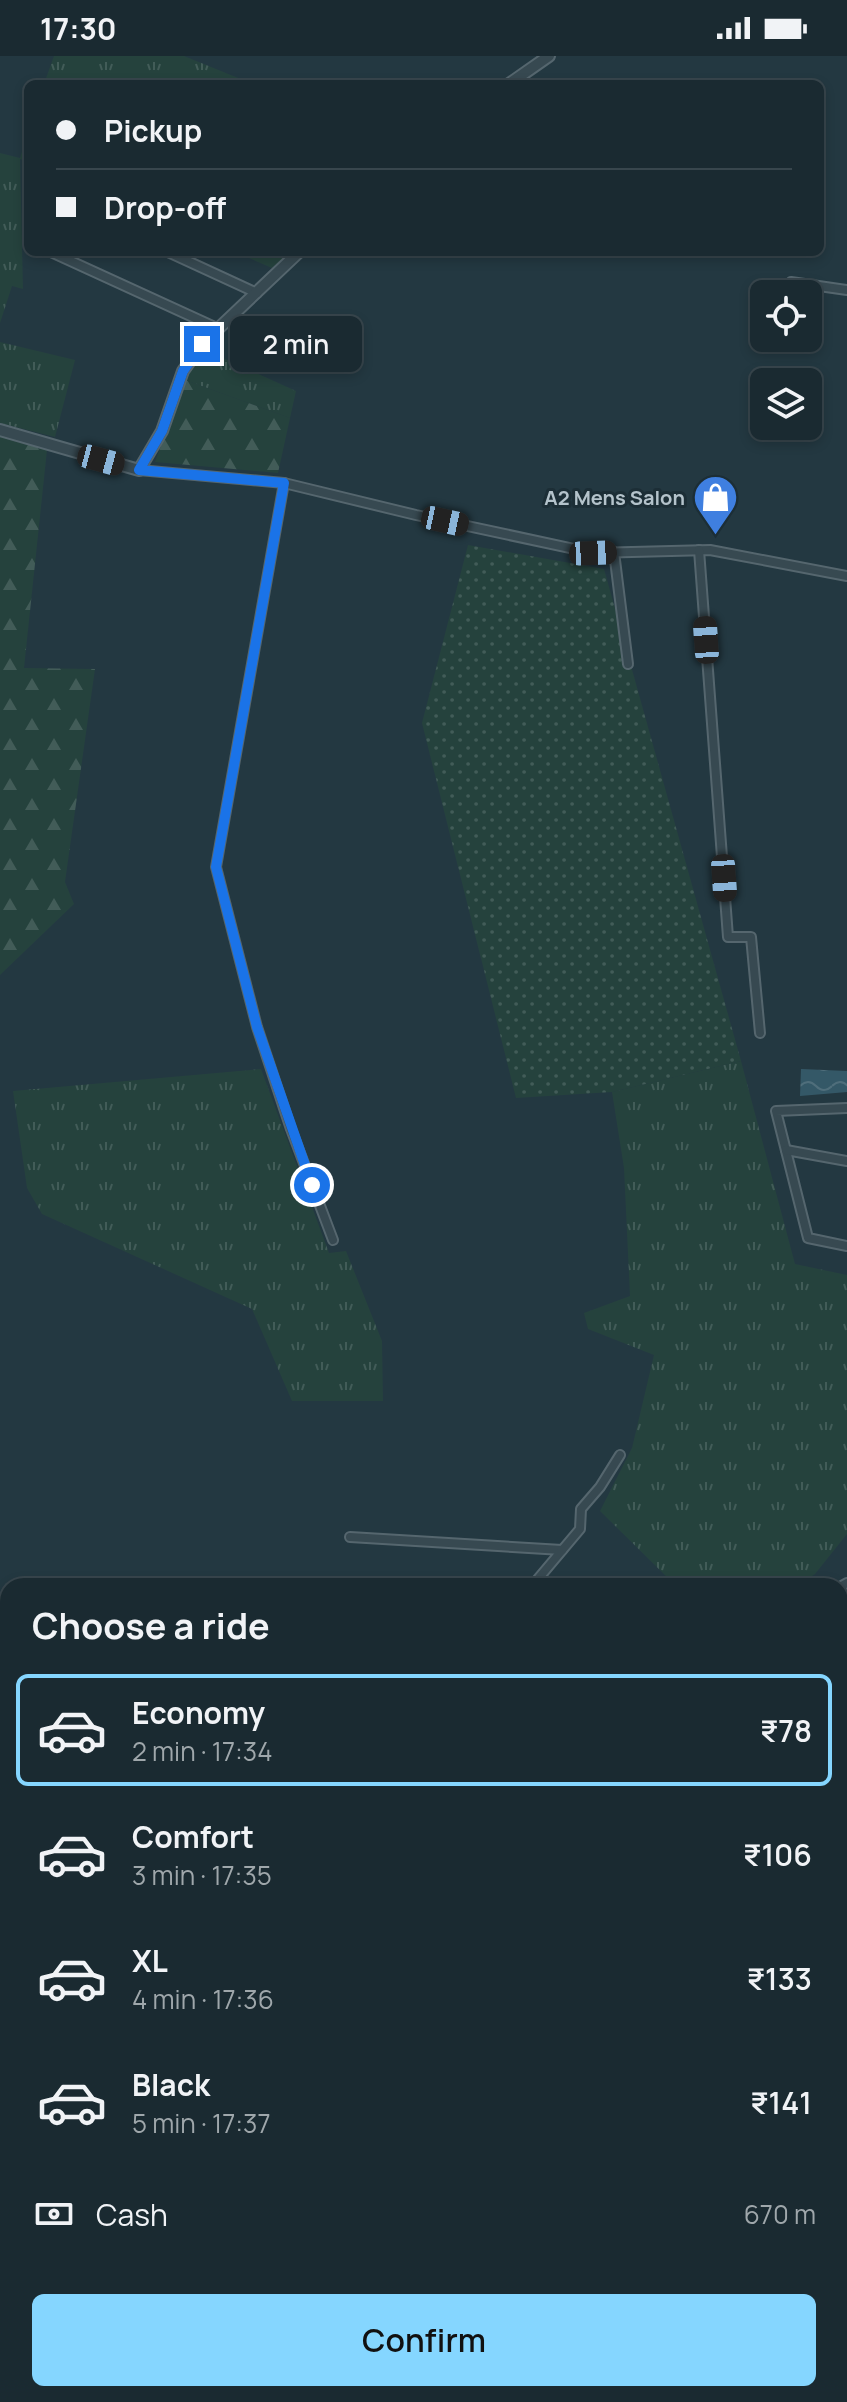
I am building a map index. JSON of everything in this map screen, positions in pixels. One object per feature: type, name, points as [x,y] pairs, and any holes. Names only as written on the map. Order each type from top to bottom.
[{"type":"street","points":[[515,80],[549,56]]},
{"type":"street","points":[[60,256],[219,329]]},
{"type":"street","points":[[177,256],[257,293]]},
{"type":"street","points":[[139,470],[162,431],[183,371],[202,344],[295,256]]},
{"type":"street","points":[[822,286],[847,290]]},
{"type":"street","points":[[0,430],[139,470],[284,483],[593,553],[699,550],[748,556],[847,576]]},
{"type":"street","points":[[284,483],[216,867],[257,1027],[333,1240]]},
{"type":"street","points":[[699,550],[728,937],[751,937],[760,1033]]},
{"type":"street","points":[[614,552],[628,664]]},
{"type":"street","points":[[847,1108],[776,1111],[808,1238],[847,1246]]},
{"type":"street","points":[[786,1150],[847,1161]]},
{"type":"street","points":[[539,1578],[580,1529],[581,1509],[585,1501],[600,1487],[620,1455]]},
{"type":"street","points":[[350,1537],[562,1550]]},
{"type":"green space","points":[[54,56],[184,56],[243,80],[45,80]]},
{"type":"green space","points":[[24,146],[24,160],[20,159],[23,289],[12,286],[0,323],[0,153],[20,158]]},
{"type":"green space","points":[[244,256],[286,256],[272,268]]},
{"type":"green space","points":[[0,342],[75,360],[55,437],[0,423]]},
{"type":"green space","points":[[203,349],[296,391],[290,418],[185,380]]},
{"type":"green space","points":[[185,380],[290,418],[278,473],[155,462]]},
{"type":"green space","points":[[0,436],[47,450],[24,668],[95,669],[65,882],[74,904],[0,975]]},
{"type":"green space","points":[[468,545],[604,569],[741,1061],[612,1092],[516,1098],[422,723]]},
{"type":"green space","points":[[741,1061],[795,1264],[847,1275],[847,1534],[809,1578],[668,1578],[600,1511],[632,1448],[654,1355],[588,1329],[584,1313],[630,1296],[624,1168],[612,1092]]},
{"type":"green space","points":[[261,1069],[329,1253],[346,1251],[382,1341],[383,1401],[292,1401],[252,1309],[42,1214],[27,1188],[13,1091]]},
{"type":"water","points":[[801,1069],[847,1071],[847,1092],[800,1096]]},
{"type":"place","name":"A2 Mens Salon","points":[[716,537]]},
{"type":"route","points":[[202,344],[183,371],[162,431],[139,470],[284,483],[216,867],[257,1027],[312,1185]]}]
